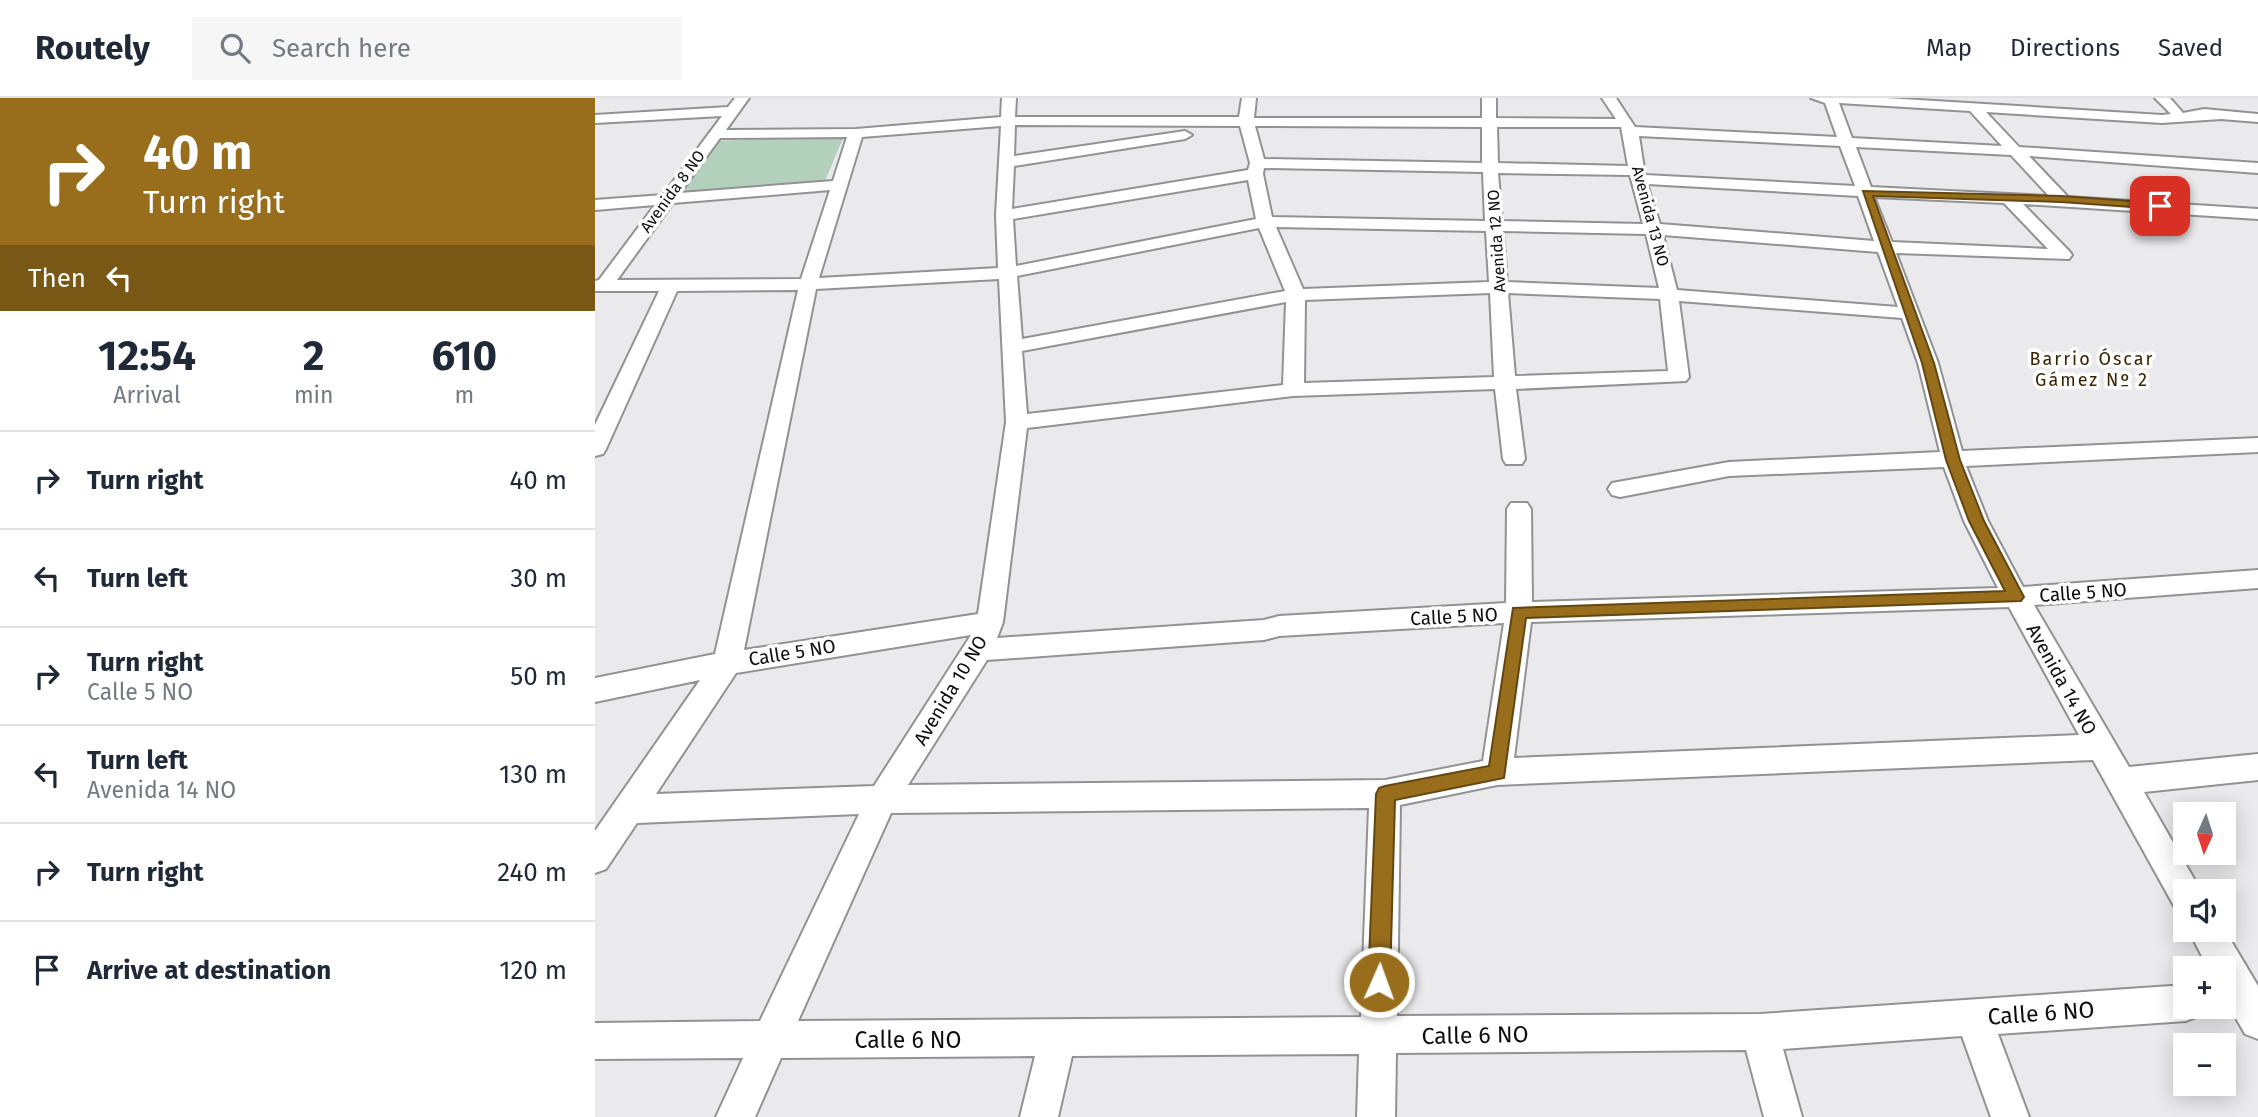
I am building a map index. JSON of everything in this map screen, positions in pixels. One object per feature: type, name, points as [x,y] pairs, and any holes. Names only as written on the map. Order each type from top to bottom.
[{"type":"street","name":"Avenida 8 NO","points":[[600,286],[742,98]]},
{"type":"street","points":[[1249,98],[1247,126],[1265,222],[1296,295],[1293,390]]},
{"type":"street","name":"Avenida 12 NO","points":[[1489,98],[1490,166],[1505,383],[1514,459]]},
{"type":"street","name":"Avenida 13 NO","points":[[1505,383],[1674,379],[1679,373],[1666,271],[1637,175],[1629,127],[1609,98]]},
{"type":"street","points":[[1818,98],[1976,110],[2162,119],[2219,115]]},
{"type":"street","name":"Avenida 14 NO","points":[[1831,98],[1928,363],[1953,460],[1976,521],[2016,597],[2177,879]]},
{"type":"street","points":[[1951,98],[2258,118]]},
{"type":"street","points":[[2162,98],[2177,112]]},
{"type":"street","points":[[714,134],[856,133],[1008,110],[1247,126],[1489,121],[1629,127],[2258,168]]},
{"type":"street","name":"Avenida 10 NO","points":[[735,1117],[882,799],[979,650],[990,622],[1017,422],[1004,215],[1008,110]]},
{"type":"street","points":[[1976,110],[2061,199]]},
{"type":"street","points":[[595,119],[730,111]]},
{"type":"street","points":[[1007,162],[1247,126]]},
{"type":"street","points":[[595,858],[727,663],[808,284],[856,133]]},
{"type":"street","points":[[1004,215],[1257,169],[1490,166],[1867,193],[2061,199],[2258,214]]},
{"type":"street","points":[[595,205],[838,185]]},
{"type":"street","points":[[600,286],[808,284],[1007,273],[1265,222],[1654,229],[1886,247],[2063,255],[2008,199]]},
{"type":"street","points":[[595,449],[671,284]]},
{"type":"street","points":[[1012,347],[1296,295],[1500,287],[1667,293],[1908,313]]},
{"type":"street","points":[[1017,422],[1293,390],[1505,383]]},
{"type":"street","points":[[1620,489],[1729,469],[2258,445]]},
{"type":"street","points":[[1497,772],[1519,612],[1519,509]]},
{"type":"street","name":"Calle 5 NO","points":[[979,650],[1265,630],[1279,626],[1519,612],[2016,597],[2258,579]]},
{"type":"street","name":"Calle 5 NO","points":[[595,690],[727,663],[990,622]]},
{"type":"street","points":[[630,808],[882,799],[1385,794],[1497,772],[2101,747]]},
{"type":"street","points":[[2120,781],[2258,768]]},
{"type":"street","points":[[1376,1117],[1385,794]]},
{"type":"street","points":[[2212,942],[2246,1005]]},
{"type":"street","name":"Calle 6 NO","points":[[595,1041],[1058,1040],[1760,1032],[2173,1004]]},
{"type":"street","points":[[1974,1018],[2010,1117]]},
{"type":"street","points":[[1760,1032],[1783,1117]]},
{"type":"street","points":[[1039,1117],[1058,1040]]},
{"type":"green space","points":[[844,136],[825,181],[683,192],[714,141]]},
{"type":"district","name":"Barrio Óscar Gámez Nº 2","points":[[2092,369]]},
{"type":"route","points":[[1379,982],[1385,794],[1497,772],[1519,612],[2016,597],[1976,521],[1953,460],[1928,363],[1867,193],[2061,199],[2160,206]]}]
